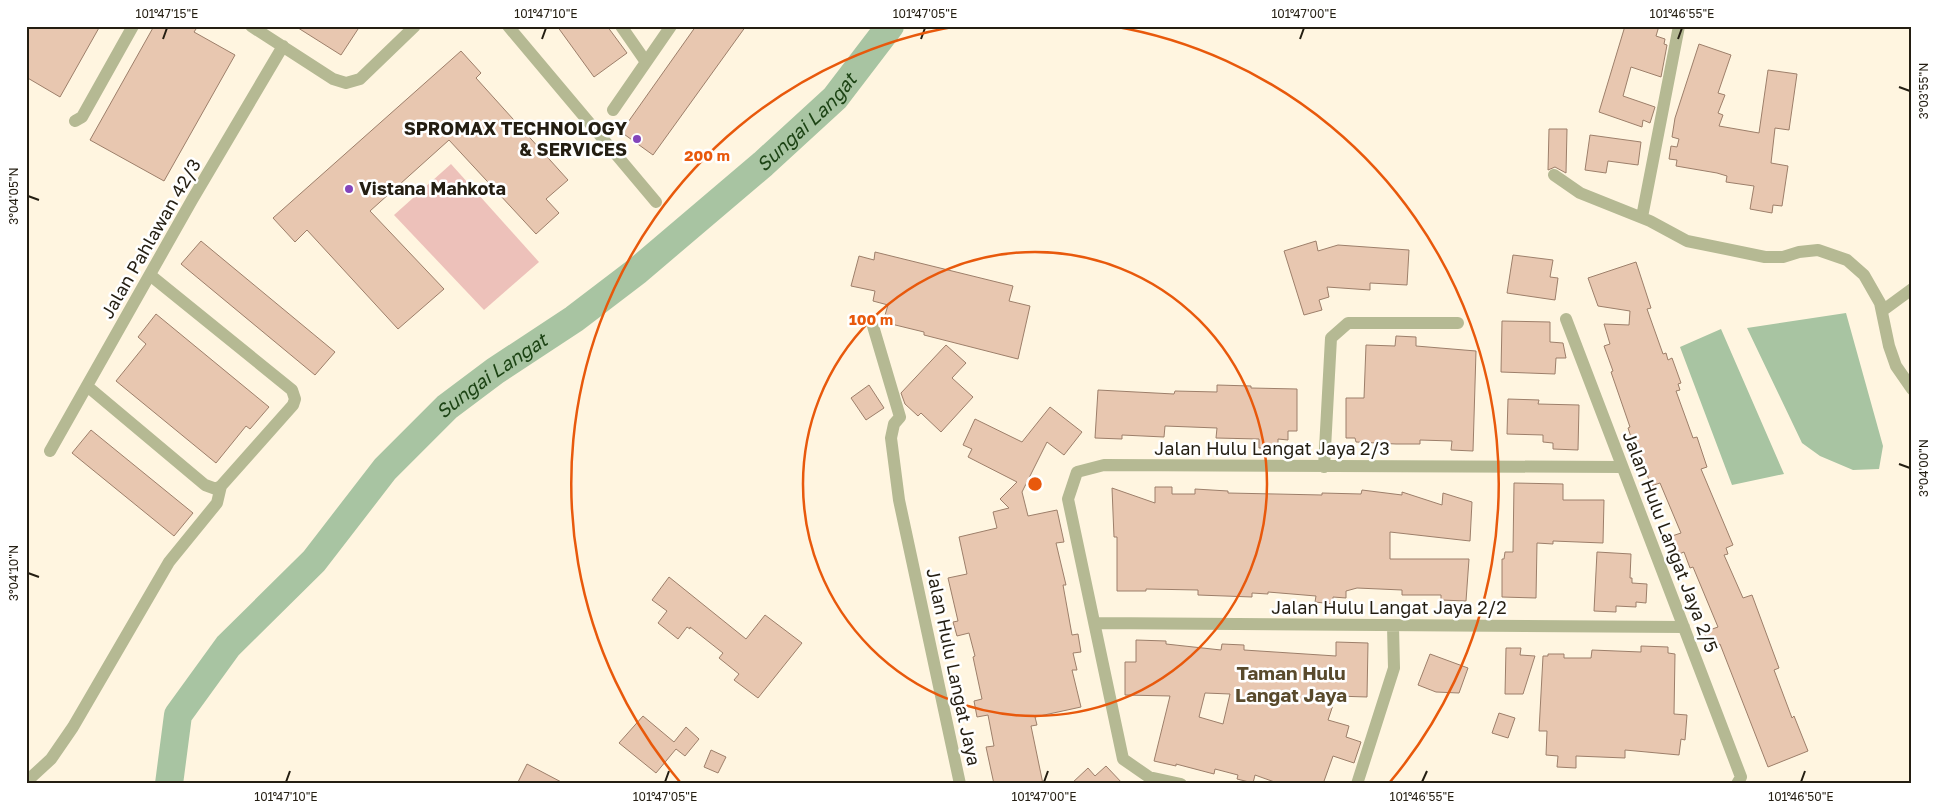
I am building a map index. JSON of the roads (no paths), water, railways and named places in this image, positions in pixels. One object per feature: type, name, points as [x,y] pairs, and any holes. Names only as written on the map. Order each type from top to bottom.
[{"type":"street","points":[[75,121],[82,117],[133,26]]},
{"type":"street","points":[[251,26],[333,79],[346,83],[360,78],[415,26]]},
{"type":"street","points":[[508,26],[656,202]]},
{"type":"street","points":[[621,26],[646,62]]},
{"type":"street","points":[[613,110],[671,26]]},
{"type":"street","points":[[1642,217],[1679,26]]},
{"type":"street","name":"Jalan Pahlawan 42/3","points":[[50,451],[283,46]]},
{"type":"street","points":[[1554,175],[1580,193],[1642,217],[1687,241],[1765,257],[1783,257],[1799,252],[1818,250],[1846,260],[1864,275],[1880,303],[1889,346],[1896,366],[1912,389]]},
{"type":"street","points":[[87,386],[205,485],[216,489],[222,486],[293,405],[295,399],[292,390],[150,275]]},
{"type":"street","points":[[1882,311],[1912,289]]},
{"type":"street","name":"Jalan Hulu Langat Jaya 2/5","points":[[1566,319],[1684,627],[1739,780]]},
{"type":"street","points":[[1324,467],[1331,338],[1348,323],[1458,323]]},
{"type":"street","name":"Jalan Hulu Langat Jaya","points":[[873,326],[900,417],[896,420],[893,429],[892,450],[900,507],[960,784]]},
{"type":"street","name":"Jalan Hulu Langat Jaya 2/3","points":[[1095,623],[1068,499],[1077,472],[1104,465],[1622,467]]},
{"type":"street","points":[[26,782],[50,759],[73,726],[169,562],[217,503],[222,486]]},
{"type":"street","points":[[1095,623],[1123,759],[1149,777],[1181,784]]},
{"type":"street","name":"Jalan Hulu Langat Jaya 2/2","points":[[1095,623],[1684,627]]},
{"type":"street","points":[[1357,784],[1394,668],[1393,626]]},
{"type":"waterway","name":"Sungai Langat","points":[[169,784],[178,715],[228,646],[314,561],[385,469],[447,407],[495,371],[574,319],[637,271],[763,164],[835,98],[890,26]]},
{"type":"place","name":"SPROMAX TECHNOLOGY & SERVICES","points":[[637,139]]},
{"type":"place","name":"Vistana Mahkota","points":[[349,189]]},
{"type":"district","name":"Taman Hulu Langat Jaya","points":[[1291,684]]}]
